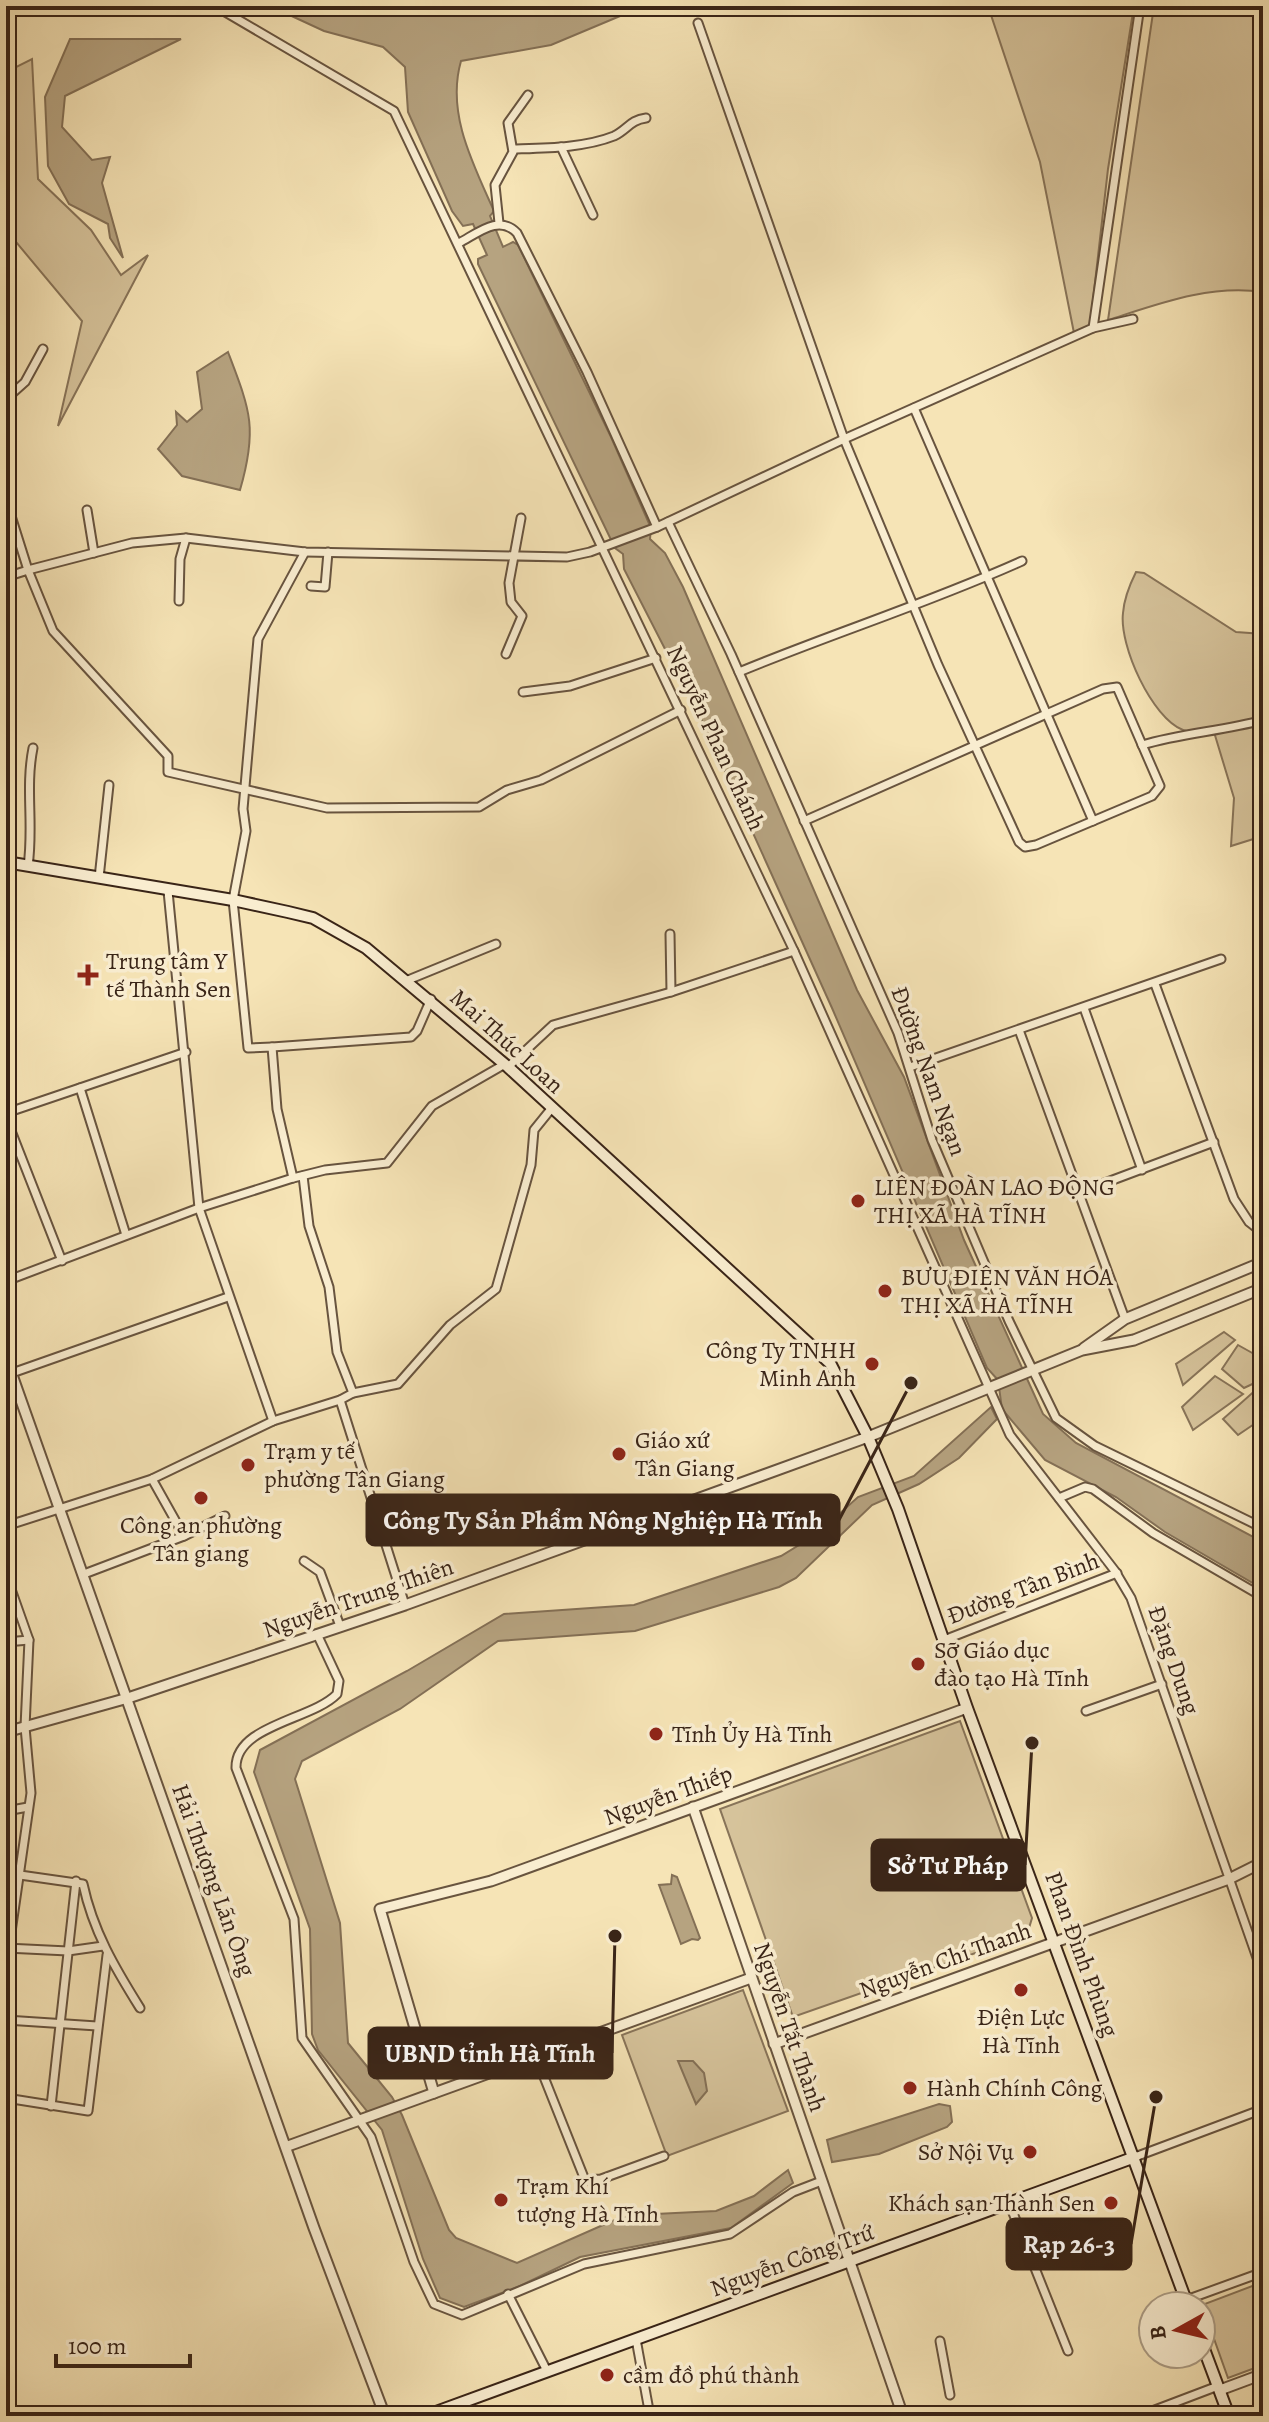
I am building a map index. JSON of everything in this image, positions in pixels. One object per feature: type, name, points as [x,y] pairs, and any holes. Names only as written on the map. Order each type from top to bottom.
[{"type":"main road","name":"Mai Thúc Loan","points":[[6,862],[233,900],[313,918],[366,948],[431,999],[506,1066],[830,1363],[868,1437]]},
{"type":"main road","name":"Phan Đình Phùng","points":[[868,1437],[894,1498],[967,1708],[1056,1940],[1182,2290]]},
{"type":"main road","name":"Nguyễn Công Trứ","points":[[425,2416],[1135,2157]]},
{"type":"main road","points":[[1212,2370],[1229,2416]]},
{"type":"street","name":"Nguyễn Phan Chánh","points":[[215,6],[394,111],[608,546],[656,658],[794,951],[988,1388]]},
{"type":"street","points":[[1093,328],[1140,6]]},
{"type":"street","points":[[698,23],[844,439],[938,665],[977,745],[1022,846],[1036,845],[1093,821],[1158,791],[1160,786],[1117,687],[1103,689],[977,745],[804,821]]},
{"type":"street","points":[[497,224],[495,185],[512,157],[513,149],[509,118],[528,95]]},
{"type":"street","points":[[513,149],[561,147],[615,136],[632,120],[646,118]]},
{"type":"street","points":[[561,147],[593,215]]},
{"type":"street","points":[[459,243],[497,224],[508,225],[517,233],[587,372],[655,528]]},
{"type":"street","points":[[6,577],[132,543],[186,538],[305,552],[567,557],[655,528],[844,439],[1093,328],[1133,319]]},
{"type":"street","points":[[6,399],[25,382],[43,349]]},
{"type":"street","points":[[914,408],[1093,821]]},
{"type":"street","points":[[6,500],[28,570],[53,631],[168,756],[168,772],[327,808],[479,807],[681,710]]},
{"type":"street","points":[[87,510],[94,553]]},
{"type":"street","points":[[506,654],[522,616],[509,597],[521,518]]},
{"type":"street","name":"Đường Nam Ngạn","points":[[668,522],[739,672],[804,821],[910,1067],[932,1140],[1031,1370],[1056,1418],[1066,1429],[1260,1527]]},
{"type":"street","points":[[179,601],[180,559],[186,538]]},
{"type":"street","points":[[305,552],[258,639],[248,788],[243,809],[246,831],[233,900],[248,1048],[411,1037],[417,1031],[431,999]]},
{"type":"street","points":[[311,586],[325,587],[328,552]]},
{"type":"street","points":[[739,672],[807,643],[916,607],[1022,561]]},
{"type":"street","points":[[523,692],[570,686],[656,658]]},
{"type":"street","points":[[1142,745],[1178,734],[1229,729],[1263,720]]},
{"type":"street","points":[[28,866],[33,829],[27,786],[33,748]]},
{"type":"street","points":[[99,878],[109,785]]},
{"type":"street","points":[[168,891],[199,1208],[273,1421]]},
{"type":"street","points":[[670,934],[671,992]]},
{"type":"street","points":[[408,980],[496,944]]},
{"type":"street","points":[[6,1281],[199,1208],[293,1178],[387,1163],[432,1106],[506,1066],[553,1025],[671,992],[794,951]]},
{"type":"street","points":[[910,1067],[1221,959]]},
{"type":"street","points":[[1155,984],[1234,1199],[1249,1222],[1263,1233]]},
{"type":"street","points":[[1084,1008],[1142,1170]]},
{"type":"street","points":[[1019,1030],[1125,1319]]},
{"type":"street","points":[[272,1047],[277,1109],[293,1178]]},
{"type":"street","points":[[62,1261],[6,1115],[186,1052]]},
{"type":"street","points":[[80,1088],[126,1235]]},
{"type":"street","points":[[6,1526],[152,1479],[273,1421],[353,1393],[398,1384],[450,1325],[496,1289],[531,1165],[534,1130],[551,1109]]},
{"type":"street","points":[[1078,1193],[1214,1142]]},
{"type":"street","points":[[303,1176],[309,1226],[329,1287],[337,1352],[353,1393]]},
{"type":"street","points":[[1082,1350],[1125,1319],[1263,1262]]},
{"type":"street","points":[[1082,1350],[1134,1340],[1263,1288]]},
{"type":"street","points":[[12,1373],[228,1297]]},
{"type":"street","name":"Nguyễn Trung Thiên","points":[[6,1732],[128,1698],[405,1605],[868,1437],[1082,1350]]},
{"type":"street","name":"Hải Thượng Lãn Ông","points":[[6,1358],[385,2416]]},
{"type":"street","name":"Đặng Dung","points":[[988,1388],[1010,1435],[1117,1573],[1131,1598],[1263,1975]]},
{"type":"street","points":[[340,1400],[405,1605]]},
{"type":"street","points":[[152,1479],[184,1536]]},
{"type":"street","points":[[1059,1498],[1085,1487],[1093,1489],[1153,1533],[1263,1597]]},
{"type":"street","points":[[1260,1527],[1263,1515]]},
{"type":"street","points":[[84,1574],[184,1536],[225,1516]]},
{"type":"street","points":[[304,1561],[320,1572],[340,1626]]},
{"type":"street","name":"Đường Tân Bình","points":[[944,1640],[1117,1573]]},
{"type":"street","points":[[6,1575],[29,1640],[25,1727],[31,1793],[6,1967]]},
{"type":"street","points":[[317,1634],[339,1681],[337,1694],[247,1740],[237,1754],[236,1768],[294,1919],[302,2038],[365,2119],[414,2262],[434,2304],[462,2315],[584,2264],[730,2234],[793,2192],[819,2182]]},
{"type":"street","points":[[6,1642],[29,1640]]},
{"type":"street","points":[[1086,1711],[1162,1684]]},
{"type":"street","name":"Nguyễn Thiếp","points":[[434,2093],[380,1909],[491,1881],[967,1708]]},
{"type":"street","points":[[6,1811],[28,1807]]},
{"type":"street","name":"Nguyễn Tất Thành","points":[[693,1807],[802,2117],[819,2182],[903,2416]]},
{"type":"street","name":"Nguyễn Chí Thanh","points":[[774,2044],[1229,1879],[1263,1862]]},
{"type":"street","points":[[6,1877],[20,1875],[83,1884],[90,1916],[107,1955],[140,2008]]},
{"type":"street","points":[[51,2106],[76,1881]]},
{"type":"street","points":[[7,1948],[68,1951],[103,1946]]},
{"type":"street","points":[[6,2098],[88,2111],[107,1955]]},
{"type":"street","points":[[288,2146],[751,1978]]},
{"type":"street","points":[[6,2020],[60,2026],[97,2026]]},
{"type":"street","points":[[536,2057],[585,2180],[601,2179],[664,2156]]},
{"type":"street","name":"Nguyễn Công Trứ","points":[[1135,2157],[1263,2109]]},
{"type":"street","points":[[1009,2203],[1068,2351]]},
{"type":"street","points":[[1217,2291],[1263,2272]]},
{"type":"street","points":[[508,2294],[547,2371]]},
{"type":"street","points":[[636,2339],[650,2416]]},
{"type":"street","points":[[940,2341],[950,2395]]},
{"type":"street","points":[[1139,2416],[1263,2374]]},
{"type":"shaded area","points":[[270,6],[644,6],[551,45],[461,61],[457,80],[459,119],[470,157],[494,211],[490,216],[503,247],[513,242],[518,245],[611,437],[651,528],[650,539],[665,553],[683,587],[857,990],[904,1077],[964,1240],[1043,1414],[1076,1443],[1263,1542],[1263,1589],[1165,1532],[1116,1497],[1045,1460],[1002,1409],[998,1380],[987,1368],[832,1008],[706,729],[624,569],[623,554],[615,548],[478,264],[478,259],[487,255],[473,224],[463,226],[452,211],[408,112],[405,67],[383,47],[324,31]]},
{"type":"shaded area","points":[[988,6],[1134,6],[1108,169],[1090,326],[1074,333],[1040,162]]},
{"type":"shaded area","points":[[1154,6],[1263,6],[1263,292],[1204,293],[1108,320]]},
{"type":"shaded area","points":[[70,39],[181,39],[65,96],[62,127],[92,160],[110,157],[102,183],[123,258],[110,238],[108,224],[69,204],[48,166],[45,97]]},
{"type":"shaded area","points":[[32,59],[38,179],[91,230],[121,275],[148,255],[58,426],[82,321],[6,230],[6,72]]},
{"type":"shaded area","points":[[228,352],[242,389],[249,420],[249,450],[240,490],[182,476],[158,449],[177,425],[176,412],[187,422],[202,409],[197,372]]},
{"type":"shaded area","points":[[1136,572],[1144,573],[1236,632],[1263,634],[1263,836],[1231,846],[1234,798],[1214,732],[1191,732],[1171,723],[1149,696],[1140,679],[1126,644],[1123,627],[1125,603]]},
{"type":"shaded area","points":[[1224,1332],[1235,1340],[1183,1385],[1176,1364]]},
{"type":"shaded area","points":[[1238,1345],[1263,1359],[1263,1379],[1244,1388],[1222,1369]]},
{"type":"shaded area","points":[[1215,1376],[1243,1394],[1193,1430],[1182,1407]]},
{"type":"shaded area","points":[[1259,1387],[1263,1391],[1263,1418],[1238,1435],[1223,1419]]},
{"type":"shaded area","points":[[991,1407],[997,1419],[959,1458],[919,1484],[872,1505],[796,1578],[779,1587],[635,1631],[498,1641],[400,1709],[302,1761],[295,1779],[340,1923],[348,2043],[392,2097],[402,2115],[449,2230],[456,2238],[517,2263],[612,2221],[635,2215],[716,2211],[754,2196],[788,2170],[793,2183],[731,2228],[580,2257],[520,2286],[464,2307],[440,2298],[423,2259],[382,2130],[318,2050],[312,2034],[310,1929],[254,1772],[260,1750],[407,1671],[504,1614],[634,1605],[781,1556],[817,1534],[858,1497],[914,1476]]},
{"type":"shaded area","points":[[960,1721],[1032,1918],[1027,1935],[793,2017],[720,1809]]},
{"type":"shaded area","points":[[672,1875],[677,1877],[700,1938],[698,1940],[681,1944],[659,1885],[671,1884]]},
{"type":"shaded area","points":[[743,1990],[788,2111],[667,2156],[622,2035]]},
{"type":"shaded area","points":[[678,2061],[693,2061],[704,2073],[707,2091],[696,2104]]},
{"type":"shaded area","points":[[939,2104],[950,2106],[952,2122],[947,2127],[879,2154],[832,2162],[827,2140]]},
{"type":"shaded area","points":[[1263,2282],[1263,2365],[1228,2378],[1217,2347],[1217,2299]]},
{"type":"place","name":"Trung tâm Y tế Thành Sen","points":[[88,975]]},
{"type":"place","name":"LIÊN ĐOÀN LAO ĐỘNG THỊ XÃ HÀ TĨNH","points":[[858,1201]]},
{"type":"place","name":"BƯU ĐIỆN VĂN HÓA THỊ XÃ HÀ TĨNH","points":[[885,1291]]},
{"type":"place","name":"Công Ty TNHH Minh Anh","points":[[872,1364]]},
{"type":"place","name":"Công Ty Sản Phẩm Nông Nghiệp Hà Tĩnh","points":[[911,1383]]},
{"type":"place","name":"Giáo xứ Tân Giang","points":[[619,1454]]},
{"type":"place","name":"Trạm y tế phường Tân Giang","points":[[248,1465]]},
{"type":"place","name":"Công an phường Tân giang","points":[[201,1498]]},
{"type":"place","name":"Sỡ Giáo dục đào tạo Hà Tĩnh","points":[[918,1664]]},
{"type":"place","name":"Tĩnh Ủy Hà Tĩnh","points":[[656,1734]]},
{"type":"place","name":"Sở Tư Pháp","points":[[1032,1743]]},
{"type":"place","name":"UBND tỉnh Hà Tĩnh","points":[[615,1936]]},
{"type":"place","name":"Điện Lực Hà Tĩnh","points":[[1021,1990]]},
{"type":"place","name":"Hành Chính Công","points":[[910,2088]]},
{"type":"place","name":"Rạp 26-3","points":[[1156,2097]]},
{"type":"place","name":"Sở Nội Vụ","points":[[1030,2152]]},
{"type":"place","name":"Trạm Khí tượng Hà Tĩnh","points":[[501,2200]]},
{"type":"place","name":"Khách sạn Thành Sen","points":[[1111,2203]]},
{"type":"place","name":"cầm đồ phú thành","points":[[607,2375]]}]
